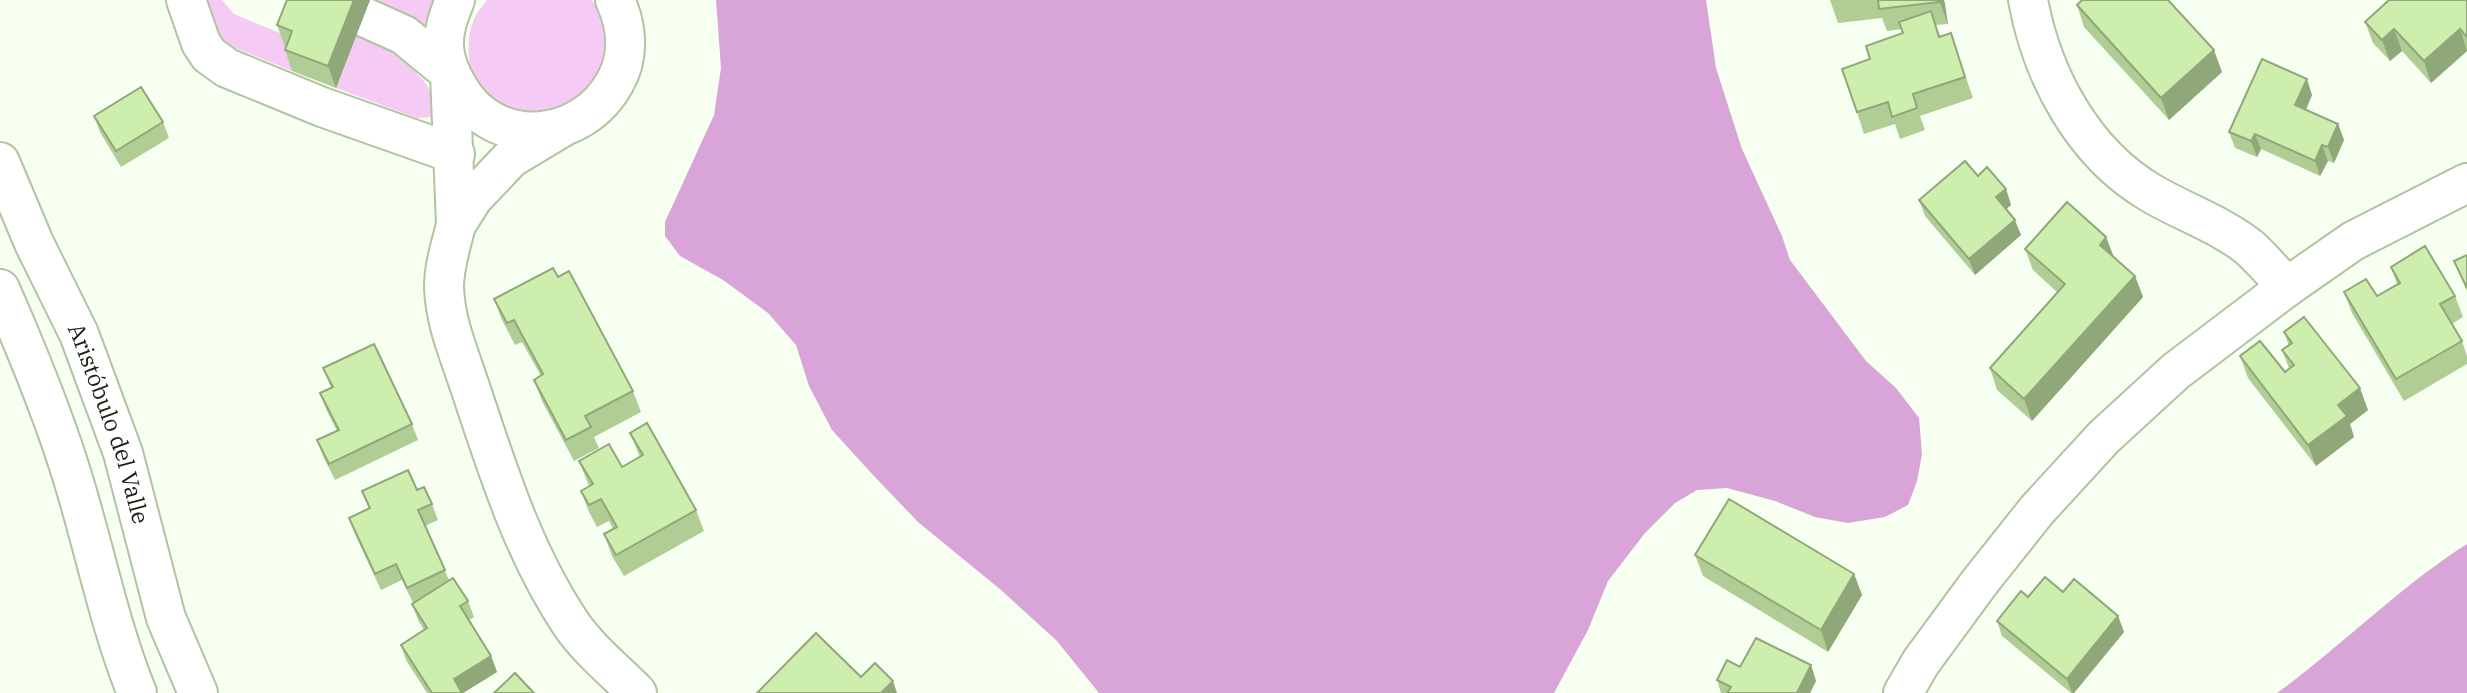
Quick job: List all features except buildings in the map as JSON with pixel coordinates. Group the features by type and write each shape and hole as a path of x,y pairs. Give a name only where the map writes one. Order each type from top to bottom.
{"street":[{"path":"186,0 201,43 209,55 227,68 322,107 455,154"},
{"path":"454,0 446,21 444,47 450,73 455,154 456,225 446,265 444,288 450,330 521,531 548,588 573,627 637,693"},
{"path":"456,225 473,198 511,158 561,128 586,117 607,98 620,74 626,46 624,19 615,0"},
{"path":"2028,0 2034,33 2053,83 2081,128 2117,167 2149,192 2248,247 2287,287"},
{"path":"364,18 404,35 450,73 463,96 483,116 508,128 534,132 561,128"},
{"name":"Aristóbulo del Valle","path":"0,162 34,243 79,334 123,453 166,618 198,693"},
{"path":"1903,693 1921,662 2037,510 2104,437 2176,371 2353,241 2467,183"},
{"name":"Aristóbulo del Valle","path":"0,289 27,351 68,461 111,619 137,693"}],"shaded area":[{"path":"200,0 222,0 234,14 289,37 300,53 292,71 221,42"},
{"path":"370,0 443,0 431,26 425,27 412,16"},
{"path":"487,0 592,0 606,25 609,45 596,92 532,119 491,101 477,84 468,51 474,19"},
{"path":"716,0 1706,0 1716,68 1742,149 1782,236 1790,260 1866,361 1896,388 1919,418 1922,454 1917,481 1908,505 1885,517 1848,523 1815,517 1775,501 1727,488 1697,490 1675,503 1645,533 1608,581 1588,630 1554,693 1099,693 1057,641 1001,590 918,522 832,430 809,386 796,345 768,313 723,280 680,256 665,236 665,222 714,115 721,68"},
{"path":"357,34 393,50 424,81 439,104 433,117 417,118 336,88"},
{"path":"2467,544 2467,693 2277,693 2418,579"}]}
